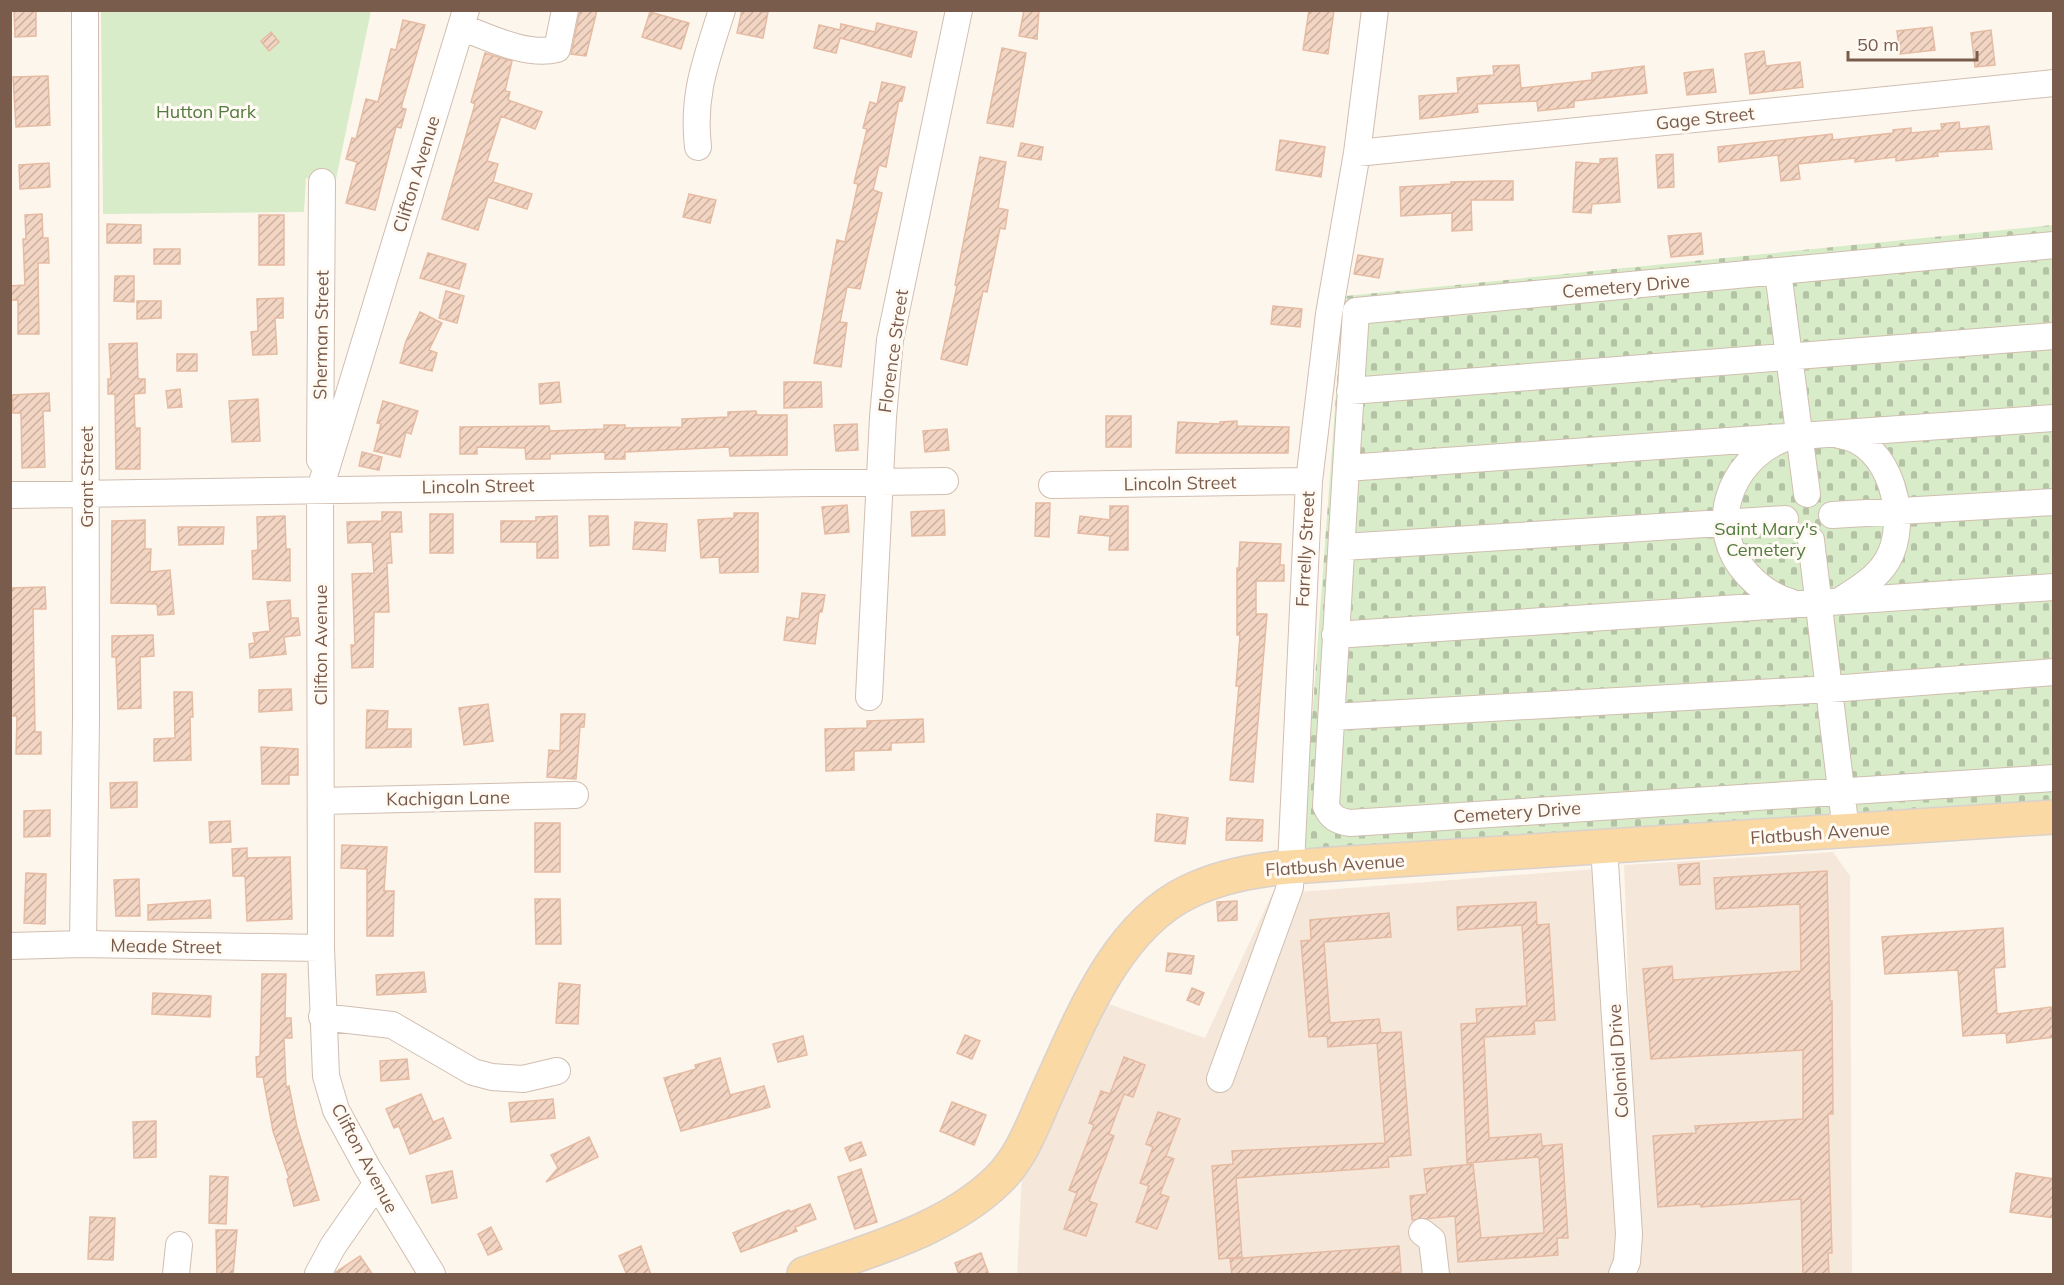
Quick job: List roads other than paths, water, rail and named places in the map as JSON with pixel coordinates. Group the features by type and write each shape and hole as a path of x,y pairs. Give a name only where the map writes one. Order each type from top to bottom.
{"main road":[{"name":"Flatbush Avenue","path":"804,1275 910,1234 962,1208 1000,1178 1014,1159 1093,997 1121,953 1141,929 1178,898 1212,881 1238,873 1289,867 2054,817"}],"street":[{"name":"Grant Street","path":"83,944 86,10"},
{"path":"464,19 495,40 534,50 550,50 557,49 565,10"},
{"path":"698,147 695,117 699,85 722,10"},
{"name":"Farrelly Street","path":"1220,1079 1290,887 1289,867 1309,482 1329,314 1357,153 1375,10"},
{"name":"Florence Street","path":"869,697 883,417 890,340 952,12"},
{"name":"Clifton Avenue","path":"432,1275 336,1110 326,1076 321,948 320,489 464,19"},
{"name":"Gage Street","path":"1357,153 2054,83"},
{"name":"Sherman Street","path":"320,489 322,182"},
{"name":"Cemetery Drive","path":"2054,245 1356,311 1326,806 1333,818 1350,823 2054,778"},
{"path":"1778,272 1788,356 1793,437 1807,494"},
{"path":"1350,391 2054,336"},
{"path":"1346,468 2054,418"},
{"path":"1793,437 1770,445 1748,465 1725,508 1728,546 1737,564 1759,587 1788,601 1821,602 1864,585 1888,561 1896,530 1897,513 1891,482 1876,457 1855,439 1830,434"},
{"name":"Lincoln Street","path":"10,495 945,481"},
{"name":"Lincoln Street","path":"1052,485 1309,482"},
{"path":"1807,494 1824,499 1832,515 1827,532 1811,540 1794,535 1785,519 1791,502 1807,494"},
{"path":"1832,515 1897,513 2054,502"},
{"path":"1343,547 1785,519"},
{"path":"1811,540 1821,602 1846,831"},
{"path":"1335,635 2054,587"},
{"path":"1332,717 1830,689 2054,672"},
{"name":"Kachigan Lane","path":"321,801 576,795"},
{"name":"Colonial Drive","path":"1604,848 1629,1234 1627,1262 1622,1275"},
{"name":"Meade Street","path":"10,946 83,944 321,948"},
{"path":"322,1017 392,1024 473,1072 492,1077 523,1079 557,1071"},
{"path":"318,1275 333,1246 377,1183"},
{"path":"1422,1232 1432,1240 1436,1275"},
{"path":"176,1275 179,1245"}],"park label":[{"name":"Hutton Park","path":"206,111"},
{"name":"Saint Mary's Cemetery","path":"1766,538"}]}
